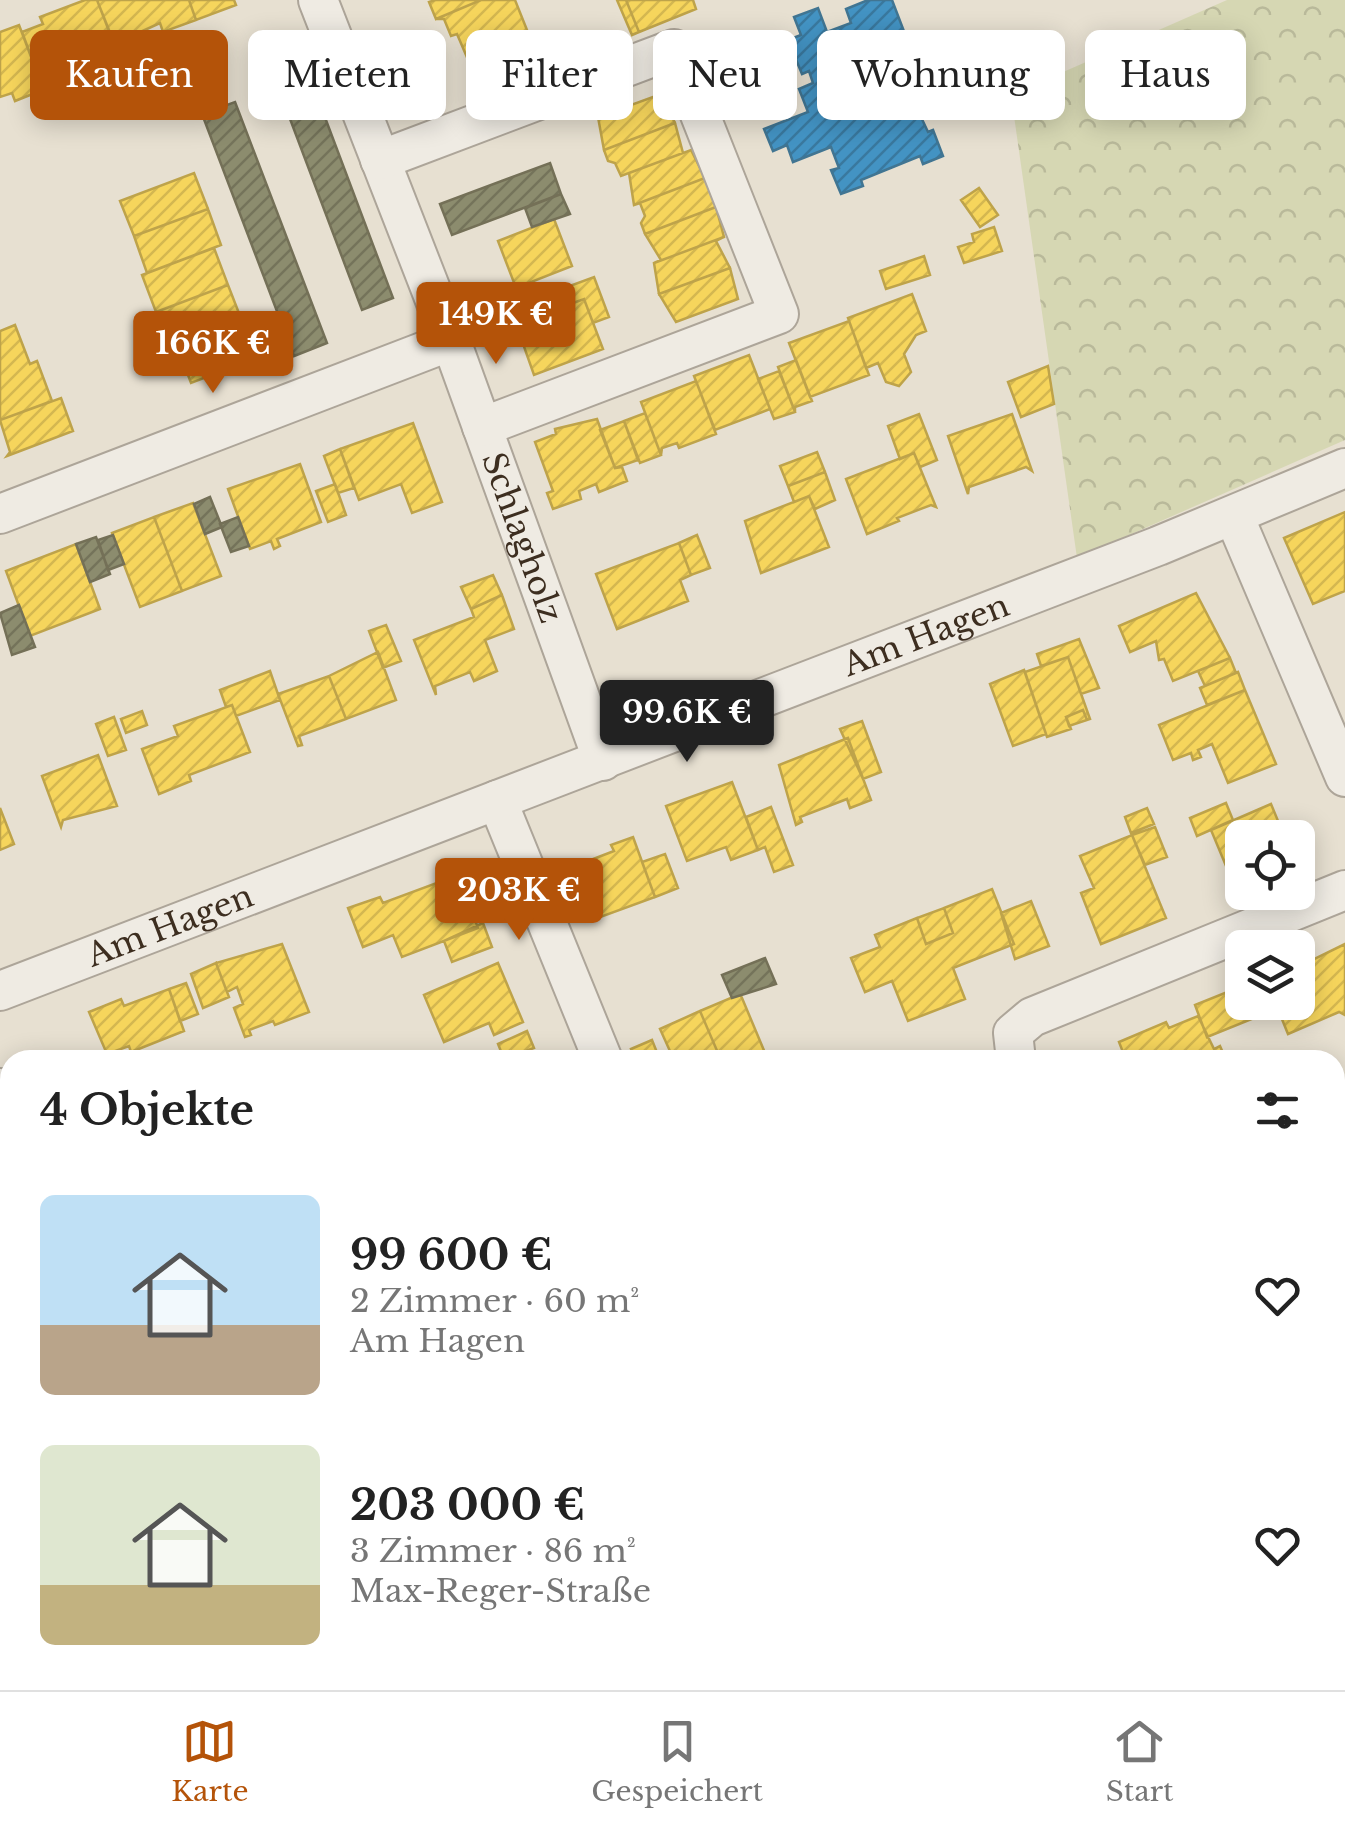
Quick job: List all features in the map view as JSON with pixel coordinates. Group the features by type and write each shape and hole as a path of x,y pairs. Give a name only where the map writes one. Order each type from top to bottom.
{"street":[{"name":"Schlagholz","path":"318,0 450,341 603,761"},
{"name":"Schlagholz","path":"380,160 674,49 779,314 482,427"},
{"path":"0,514 450,341"},
{"name":"Am Hagen","path":"0,991 1234,516 1345,468"},
{"path":"1234,516 1345,778"},
{"path":"497,800 600,1050"},
{"path":"1015,1050 1013,1033 1032,1016 1345,890"}],"green space":[{"path":"1227,0 1345,0 1345,440 1077,558 1015,120 1065,120 1065,71 1085,62 1085,120 1246,120 1246,30 1159,30"}],"building: Wohnen":[{"path":"85,0 97,0 109,30 30,30 30,53 22,32 43,24 40,17"},
{"path":"97,0 189,0 196,20 168,30 162,30 160,23 145,30 109,30"},
{"path":"189,0 234,0 236,5 196,20"},
{"path":"481,0 436,19 429,2"},
{"path":"481,0 515,0 527,30 466,30 466,55 457,34 451,36 444,19 436,19"},
{"path":"617,0 626,0 639,32 633,35"},
{"path":"626,0 693,0 696,9 639,32"},
{"path":"19,25 30,54 30,95 15,101 12,93 0,97 0,32"},
{"path":"653,97 653,120 675,123 604,150 599,120 633,120 633,104"},
{"path":"675,123 683,153 621,176 615,163 608,161 604,150"},
{"path":"691,150 705,178 634,205 629,173"},
{"path":"194,173 208,209 134,236 120,201"},
{"path":"705,178 716,207 645,234 641,223 645,216 640,203 634,205"},
{"path":"979,188 998,215 980,227 961,200"},
{"path":"716,207 724,237 654,263 661,260 645,234"},
{"path":"208,209 221,245 147,273 134,236"},
{"path":"554,219 572,266 516,288 498,241"},
{"path":"994,227 1002,251 964,263 958,247 974,242 972,234"},
{"path":"724,237 716,241 730,268 659,294 654,263"},
{"path":"214,248 228,285 156,312 142,275"},
{"path":"924,256 930,275 886,289 880,271"},
{"path":"730,268 738,299 676,322 659,294"},
{"path":"594,277 609,317 593,323 584,299 573,303 567,287"},
{"path":"228,285 242,321 170,348 156,312"},
{"path":"912,294 926,331 916,335 904,354 911,372 899,386 886,382 878,363 866,368 848,318"},
{"path":"584,299 603,349 534,375 516,324"},
{"path":"250,318 264,355 191,383 177,346"},
{"path":"849,321 869,375 810,397 789,343"},
{"path":"15,325 30,364 37,361 52,401 0,420 0,331"},
{"path":"749,355 770,409 715,430 694,376"},
{"path":"796,360 812,401 795,407 795,412 778,367"},
{"path":"1048,366 1054,404 1021,417 1008,382"},
{"path":"779,371 795,412 774,419 758,379"},
{"path":"696,381 716,434 679,448 677,443 662,448 661,455 641,402"},
{"path":"61,398 73,431 7,456 10,452 0,420"},
{"path":"645,413 661,455 640,463 624,421"},
{"path":"919,414 937,460 920,467 914,453 900,459 888,426"},
{"path":"1012,414 1032,471 1026,467 969,487 968,494 948,436"},
{"path":"597,419 615,468 622,467 627,481 599,492 596,484 579,491 581,499 553,509 547,493 553,491 535,442 556,434 555,429"},
{"path":"624,421 638,460 615,468 600,430"},
{"path":"413,423 442,502 412,513 401,484 359,500 340,449"},
{"path":"340,449 354,488 338,493 324,456"},
{"path":"817,452 825,472 788,486 780,466"},
{"path":"914,453 936,507 931,505 897,518 899,521 867,534 846,479"},
{"path":"300,464 321,522 277,539 280,546 274,549 271,541 250,549 228,489"},
{"path":"825,472 835,500 815,509 809,496 794,502 788,486"},
{"path":"335,484 346,515 328,522 316,491"},
{"path":"809,496 829,547 761,573 745,521"},
{"path":"193,503 221,576 182,591 154,517"},
{"path":"1345,512 1345,591 1313,604 1284,538"},
{"path":"154,517 182,591 140,607 112,533"},
{"path":"697,535 710,568 691,575 679,543"},
{"path":"679,543 691,575 680,580 688,601 617,629 596,574"},
{"path":"76,544 100,609 30,636 6,571"},
{"path":"493,575 502,595 471,609 461,587"},
{"path":"1196,593 1230,658 1173,681 1164,659 1159,660 1156,641 1130,652 1119,626"},
{"path":"502,595 514,629 485,640 497,671 474,681 470,672 435,686 436,695 414,640 474,617 471,609"},
{"path":"386,625 401,661 383,668 369,631"},
{"path":"1079,639 1099,688 1081,694 1068,657 1041,666 1037,654"},
{"path":"378,652 396,700 346,719 329,676"},
{"path":"1068,657 1090,719 1083,710 1066,717 1071,729 1047,737 1025,672"},
{"path":"1230,658 1236,673 1205,686 1198,671"},
{"path":"1024,670 1046,734 1013,746 990,684"},
{"path":"270,671 280,700 236,716 232,705 226,707 220,690"},
{"path":"1238,672 1245,690 1207,705 1200,688"},
{"path":"329,676 346,719 299,736 302,745 298,746 278,694"},
{"path":"1245,690 1276,764 1228,783 1212,744 1198,750 1201,757 1193,760 1191,753 1173,760 1159,725"},
{"path":"232,705 250,752 189,775 191,781 159,794 142,749 178,736 174,726"},
{"path":"1083,710 1087,720 1069,726 1066,717"},
{"path":"142,711 147,725 126,733 121,719"},
{"path":"114,717 126,750 108,756 96,724"},
{"path":"862,721 881,772 863,779 840,729"},
{"path":"848,738 871,800 850,808 847,799 800,817 802,822 796,825 779,765"},
{"path":"98,755 117,806 63,820 61,827 42,776"},
{"path":"732,782 758,850 731,860 726,847 687,861 666,806"},
{"path":"1226,803 1233,820 1225,820 1225,824 1197,836 1190,818"},
{"path":"1271,804 1278,820 1234,820"},
{"path":"771,807 793,865 774,872 765,847 758,850 746,817"},
{"path":"0,808 14,844 0,850"},
{"path":"1147,808 1154,824 1131,833 1125,817"},
{"path":"1225,824 1225,864 1211,830"},
{"path":"1155,827 1167,857 1145,865 1132,835"},
{"path":"1132,835 1166,918 1101,944 1081,893 1094,888 1080,856"},
{"path":"633,837 655,897 595,919 575,866 614,851 611,845"},
{"path":"665,854 678,888 655,897 642,862"},
{"path":"458,875 478,928 402,957 393,935 363,947 348,908 380,897 383,903"},
{"path":"992,889 1014,944 953,968 965,999 908,1021 892,981 865,992 851,958 880,947 875,935 917,918 926,944 953,933 944,908"},
{"path":"1031,901 1049,946 1015,959 1001,913"},
{"path":"944,908 953,933 926,944 917,918"},
{"path":"483,923 492,947 452,962 444,941"},
{"path":"282,944 309,1012 249,1030 251,1035 245,1037 234,1008 243,1004 237,987 227,992 216,963"},
{"path":"1345,944 1345,1015 1339,1012 1288,1034 1282,1020 1315,1020 1315,959"},
{"path":"216,963 229,997 203,1008 191,974"},
{"path":"498,963 523,1022 494,1035 489,1023 444,1042 424,995"},
{"path":"186,983 198,1014 180,1021 169,989"},
{"path":"169,989 184,1031 136,1050 129,1046 105,1050 89,1012 121,999 124,1006"},
{"path":"1225,993 1225,1020 1249,1020 1207,1037 1195,1005"},
{"path":"740,994 764,1050 717,1050 700,1011"},
{"path":"700,1011 717,1050 669,1050 660,1029"},
{"path":"1198,1016 1214,1049 1220,1046 1222,1050 1122,1050 1119,1042 1166,1022 1169,1028"},
{"path":"527,1031 534,1048 500,1050 498,1044"},
{"path":"652,1040 656,1050 631,1050"}],"building: Schulen":[{"path":"868,0 892,0 903,30 832,30 851,23 846,9"},
{"path":"818,8 826,30 817,30 817,120 922,120 928,132 933,130 943,156 923,164 920,156 861,180 863,186 841,194 831,170 839,168 831,147 793,162 787,145 773,151 764,129 797,120 797,116 808,112 799,89 813,83 809,71 802,74 797,62 797,37 801,35 794,17"}],"building: Industrie":[{"path":"235,102 327,343 294,356 204,120 228,120 228,105"},
{"path":"290,120 326,120 393,298 362,310"},
{"path":"550,163 561,194 452,235 440,204"},
{"path":"561,194 570,214 532,227 525,208"},
{"path":"210,497 222,527 205,534 194,504"},
{"path":"238,517 249,546 231,552 220,524"},
{"path":"113,535 124,564 108,570 98,540"},
{"path":"96,537 110,574 90,582 76,544"},
{"path":"19,605 35,647 12,655 0,613"},
{"path":"765,958 776,984 732,998 722,975"}]}
